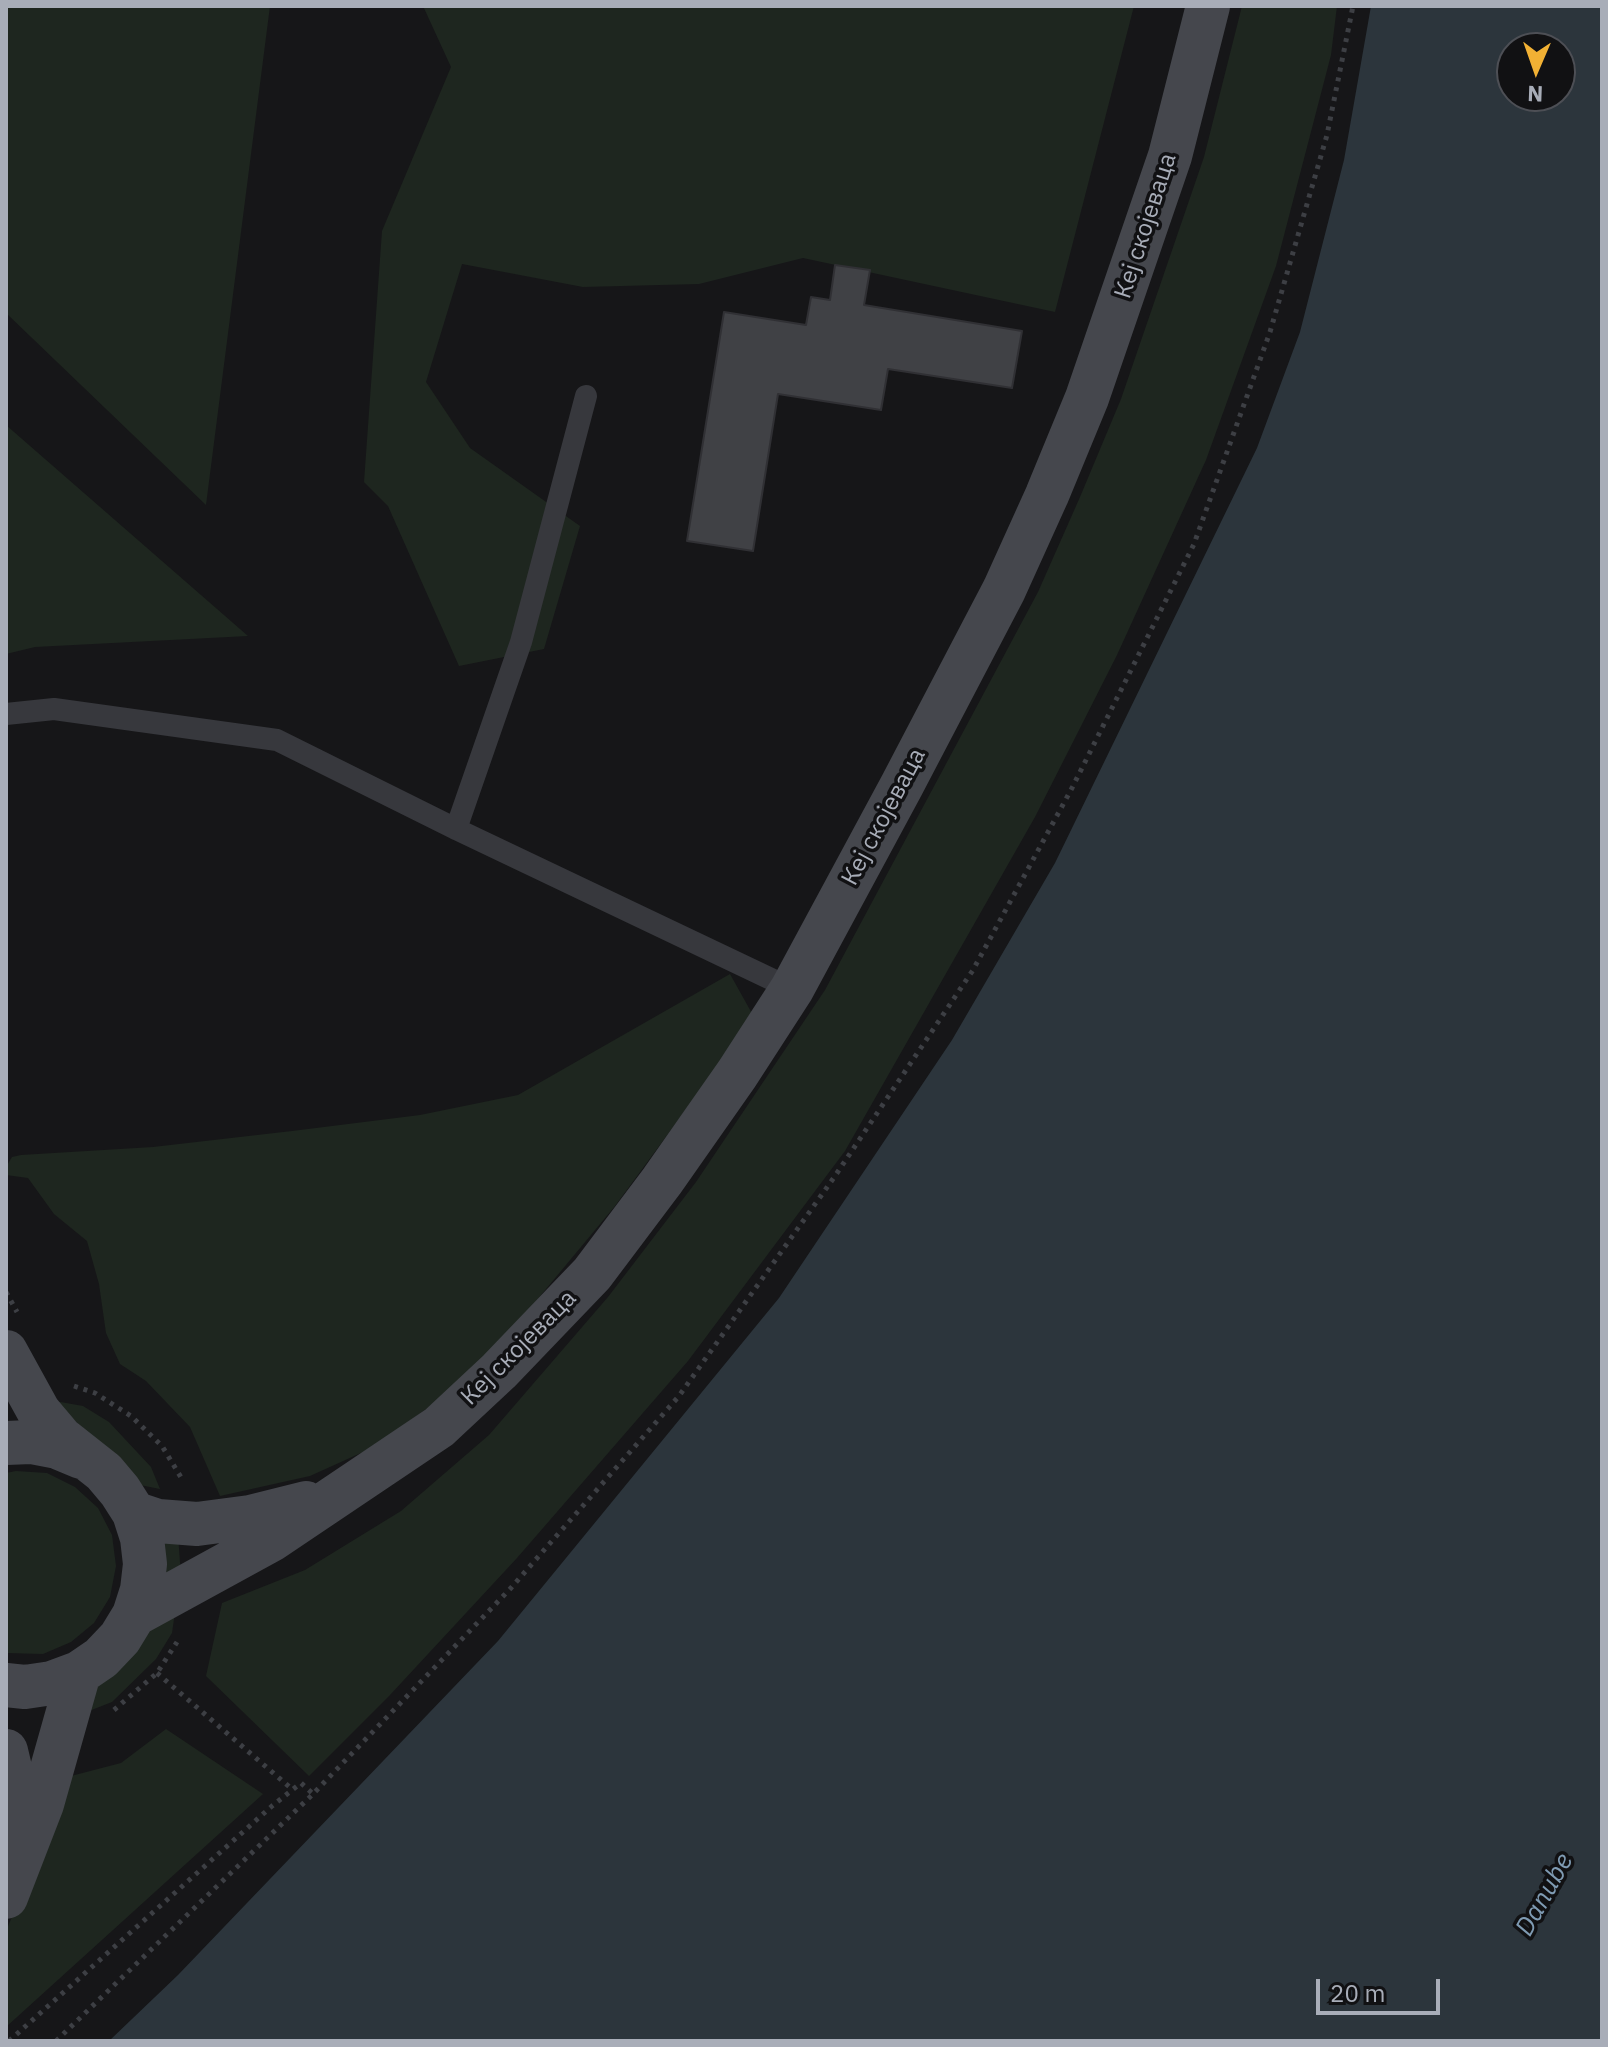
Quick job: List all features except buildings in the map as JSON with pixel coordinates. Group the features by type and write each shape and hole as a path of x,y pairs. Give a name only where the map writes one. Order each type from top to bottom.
{"main road":[{"name":"Кеј скојеваца","path":"134,1615 271,1540 439,1427 499,1371 592,1274 737,1074 792,989 1004,590 1047,495 1087,398 1143,240 1170,156 1208,6"},
{"path":"6,1352 39,1412 83,1458"},
{"path":"6,1443 31,1442 57,1447 83,1458 104,1472 134,1513 142,1538 145,1564 142,1590 134,1615 120,1638 101,1658 79,1673 52,1683 25,1687 6,1685"},
{"name":"Кеј скојеваца","path":"134,1513 158,1521 197,1524 250,1517 343,1493"},
{"path":"6,1897 28,1843 61,1744 79,1673"},
{"path":"6,1751 28,1843"}],"lane":[{"path":"456,829 521,642 586,396"},
{"path":"6,714 54,709 277,740 792,989"}],"path":[{"path":"56,2041 313,1794 510,1589 679,1396 835,1176 973,970 1072,788 1194,544 1270,332 1327,135 1353,6"},
{"path":"157,1673 293,1790"},
{"path":"9,2041 233,1838 301,1783 313,1794"}],"shaded area":[{"path":"6,6 270,6 206,505 6,313"},
{"path":"423,6 1134,6 1055,312 803,258 699,284 583,287 462,264 426,382 470,448 580,526 544,649 459,666 388,506 364,482 382,231 451,67"},
{"path":"1242,6 1337,6 1331,55 1276,266 1206,460 1117,655 1035,817 845,1151 688,1361 517,1558 390,1695 309,1776 206,1676 222,1603 305,1570 401,1511 489,1435 608,1297 696,1182 825,990 1038,592 1080,497 1121,399 1204,157"},
{"path":"6,425 248,636 35,647 6,654"},
{"path":"730,974 754,1017 615,1206 477,1372 374,1447 310,1476 220,1496 190,1427 146,1381 120,1364 106,1333 99,1284 87,1241 54,1214 28,1178 6,1175 6,1167 12,1157 21,1155 153,1147 292,1131 420,1115 518,1095"},
{"path":"55,1401 83,1406 109,1422 151,1467 160,1489 140,1485"},
{"path":"6,1473 47,1473 75,1487 98,1508 112,1535 116,1566 110,1597 94,1623 71,1642 43,1654 6,1653"},
{"path":"149,1530 178,1534 181,1576 155,1589"},
{"path":"176,1605 172,1633 156,1659 112,1702 89,1711 93,1690 108,1665"},
{"path":"166,1729 263,1794 6,2027 6,1931 71,1776 121,1763"}],"water":[{"name":"Danube","path":"1371,6 1602,6 1602,2041 109,2041 178,1975 498,1641 779,1298 952,1040 1055,863 1257,448 1300,332 1344,160"}]}
